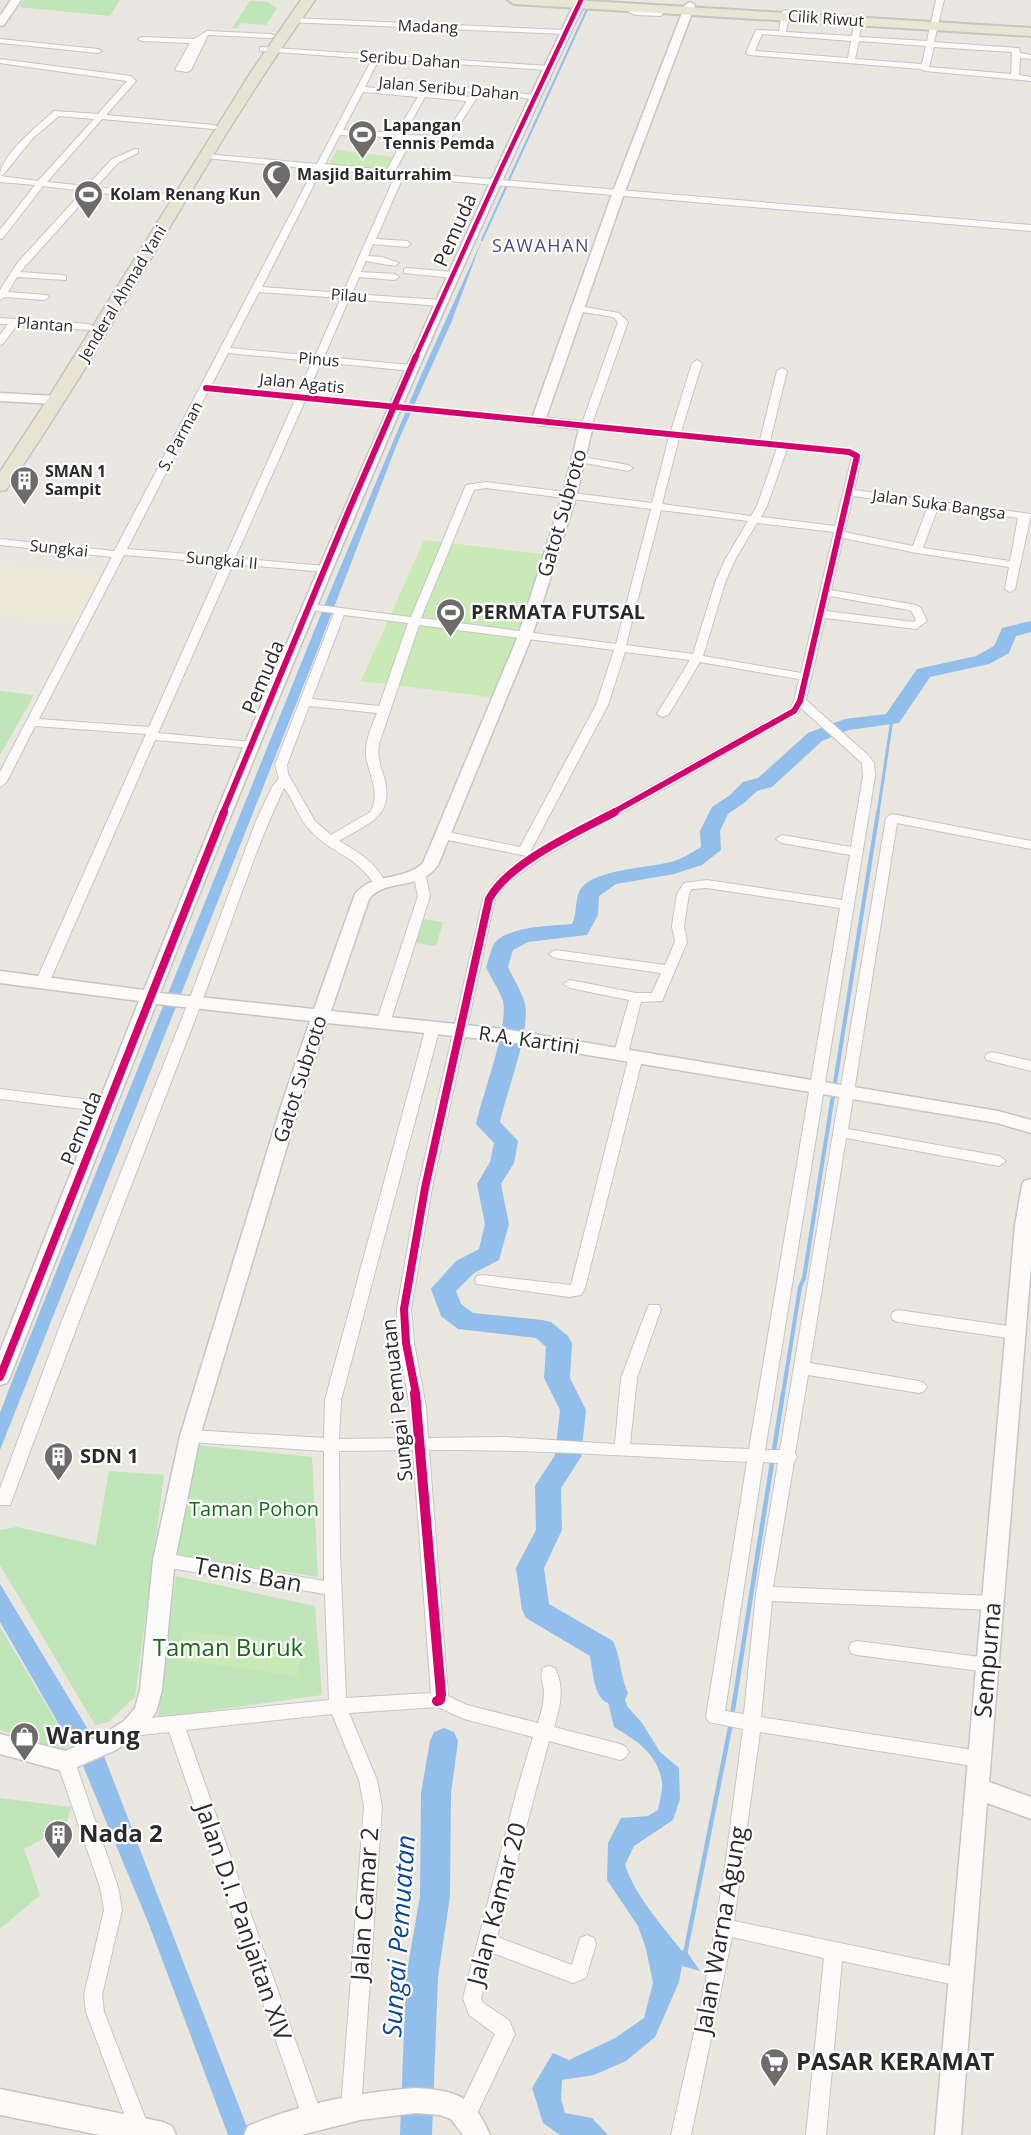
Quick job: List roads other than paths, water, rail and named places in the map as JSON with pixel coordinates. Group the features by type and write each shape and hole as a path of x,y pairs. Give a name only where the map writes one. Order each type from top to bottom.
{"highway":[{"name":"Jenderal Ahmad Yani","path":"150,238 170,198 214,127 299,5"},
{"name":"Jenderal Ahmad Yani","path":"0,486 96,322 206,156 269,45"},
{"name":"Jenderal Ahmad Yani","path":"0,468 49,403"}],"main road":[{"name":"Cilik Riwut","path":"514,0 689,7"},
{"name":"Cilik Riwut","path":"602,0 1024,30"}],"street":[{"path":"0,23 16,0"},
{"path":"925,67 940,0"},
{"name":"Pemuda","path":"0,1377 107,1107 155,998 252,745 326,609 325,569 361,481 401,407 412,368 453,275 534,96 581,1"},
{"name":"Madang","path":"299,5 564,32"},
{"path":"689,7 618,194 538,421 856,454 827,592 800,701 864,757 870,770 847,905 832,1090"},
{"path":"782,33 785,14"},
{"path":"851,62 859,19"},
{"path":"1015,77 1016,53 1024,30"},
{"name":"Seribu Dahan","path":"142,39 200,39 214,32 269,45 377,56 548,68"},
{"path":"1031,57 1016,53 931,44 758,32 751,54 925,67 927,70 1031,79"},
{"path":"0,41 98,51"},
{"name":"S. Parman","path":"0,783 377,56"},
{"path":"0,61 131,79 131,83 41,183 0,236"},
{"path":"337,132 446,139 458,118 473,100 362,85"},
{"name":"Jalan Seribu Dahan","path":"362,85 429,86 534,96"},
{"path":"399,136 422,94 429,86"},
{"path":"0,173 24,142 53,114 214,127"},
{"path":"42,983 356,274 408,138"},
{"path":"44,297 1,296 21,264 92,189 115,161 135,151"},
{"path":"206,156 618,194 1031,228"},
{"path":"0,179 170,198"},
{"path":"370,241 407,244"},
{"path":"362,258 394,263"},
{"path":"407,271 453,275"},
{"path":"14,274 63,278"},
{"path":"356,274 395,277"},
{"name":"Pilau","path":"256,289 441,303"},
{"path":"579,309 616,315 623,322 586,426"},
{"name":"Plantan","path":"0,321 96,322"},
{"path":"0,342 14,322"},
{"name":"Pinus","path":"225,350 412,368"},
{"path":"524,852 602,705 620,649 675,435 696,363"},
{"path":"764,444 782,371"},
{"name":"Jalan Agatis","path":"206,388 538,421"},
{"path":"0,397 49,403"},
{"path":"0,403 49,403"},
{"name":"Gatot Subroto","path":"420,877 430,865 525,636 569,496 586,426"},
{"path":"663,714 697,658 721,580 762,506 783,446"},
{"path":"578,459 628,468"},
{"path":"330,841 375,814 381,807 382,799 372,747 415,620 470,487 481,484 753,519 838,532 917,550 1015,565"},
{"name":"Jalan Suka Bangsa","path":"847,492 1027,517"},
{"path":"917,550 934,504"},
{"path":"1010,589 1027,517"},
{"name":"Sungkai","path":"0,542 118,552"},
{"name":"Sungkai II","path":"118,552 325,569"},
{"path":"821,614 916,626 922,621 917,610 912,607 827,592"},
{"path":"383,1023 424,896 420,877 380,884 378,876 370,867 330,841 312,826 285,778 281,765 282,757 304,702 326,609 697,658 805,677"},
{"name":"Sungai Pemuatan","path":"439,1700 418,1407 406,1343 404,1309 422,1199 489,899 492,891 505,878 538,855 786,717 794,711 800,701"},
{"path":"304,702 384,710"},
{"path":"31,722 252,745"},
{"path":"4,1500 66,1331 262,821 278,787 285,778"},
{"path":"979,1759 716,1718 715,1715 761,1455 832,1090 892,818 1031,845"},
{"path":"443,835 538,855"},
{"path":"782,839 857,852"},
{"name":"Gatot Subroto","path":"71,1760 108,1743 132,1728 145,1712 149,1700 164,1560 190,1436 287,1115 320,1017 361,898 365,891 380,884"},
{"path":"570,984 636,997 657,998 681,942 678,926 683,894 685,889 692,884 707,884 847,905"},
{"path":"555,954 668,970"},
{"name":"R.A. Kartini","path":"0,977 193,1003 527,1038 998,1117 1031,1127"},
{"path":"482,1280 569,1291 576,1291 578,1288 629,1055 636,997"},
{"name":"Jalan Camar 2","path":"351,2109 373,1806 370,1781 342,1723 338,1706 333,1589 331,1445 333,1400 433,1027"},
{"path":"992,1058 1031,1066"},
{"name":"Jalan Warna Agung","path":"681,2135 724,1927 764,1593 785,1457 803,1368 839,1132 832,1090"},
{"path":"0,1094 107,1107"},
{"path":"839,1132 999,1161"},
{"name":"Sempurna","path":"948,2135 1015,1334 1031,1186"},
{"path":"622,1450 629,1378 654,1309"},
{"path":"898,1316 1015,1334"},
{"path":"803,1368 919,1387"},
{"path":"190,1436 331,1445 505,1443 785,1457"},
{"name":"Tenis Ban","path":"164,1560 333,1589"},
{"path":"764,1593 993,1603"},
{"path":"857,1648 988,1665"},
{"name":"Jalan Kamar 20","path":"471,2125 505,2034 502,2026 476,2010 472,2001 553,1698 549,1674"},
{"path":"132,1728 338,1706 439,1700 464,1712 620,1752"},
{"name":"Jalan D.I. Panjaitan XIV","path":"175,1724 302,2122"},
{"path":"0,1744 71,1760 109,1887 113,1910 95,1987 95,2012 148,2133"},
{"path":"978,1789 1031,1808"},
{"path":"724,1927 960,1977"},
{"path":"487,1942 573,1974 579,1972 587,1944"},
{"path":"816,2135 834,1951"},
{"path":"257,2135 351,2109 408,2101 434,2100 458,2108 471,2125"},
{"path":"0,2102 148,2133"}],"water":[{"path":"482,240 451,323 399,439 0,1450 0,1413 14,1376 327,599 421,375"},
{"path":"0,1584 104,1756 250,2135 228,2135 148,1922 83,1766 0,1622"},
{"path":"614,1665 627,1706 642,1723 660,1752 679,1768 680,1799 673,1820 634,1846 625,1865 650,1910 681,1950 687,1952 700,1971 682,1966 679,1982 655,2037 626,2061 594,2075 562,2080 561,2099 565,2113 592,2118 608,2135 560,2135 543,2123 532,2088 553,2053 569,2060 615,2038 644,2018 653,1983 646,1949 638,1926 607,1880 608,1843 621,1818 648,1816 658,1810 662,1782 656,1763 645,1749 614,1727 601,1673 593,1666"}],"waterway":[{"path":"508,182 589,5"},
{"path":"482,240 507,185"},
{"path":"614,1693 610,1688 603,1649 536,1610 530,1568 549,1530 548,1486 568,1457 573,1410 557,1378 559,1343 542,1329 467,1322 450,1309 443,1289 465,1267 490,1254 497,1224 489,1184 502,1163 506,1141 488,1124 494,1095 505,1064 513,1024 514,1002 497,967 504,946 523,936 580,930 587,915 589,893 610,879 674,868 695,860 711,850 710,831 719,811 737,799 750,786 765,783 815,737 845,725 892,719 924,673 982,660 1002,649 1008,632 1031,626"},
{"path":"878,813 892,719"},
{"path":"783,1394 800,1287 804,1278 878,812"},
{"path":"732,1716 783,1393"},
{"path":"685,1954 731,1723"},
{"name":"Sungai Pemuatan","path":"416,2135 422,1977 435,1896 436,1793 444,1741"}],"place":[{"name":"Lapangan Tennis Pemda","path":"362,160"},
{"name":"Masjid Baiturrahim","path":"276,200"},
{"name":"Kolam Renang Kun","path":"89,220"},
{"name":"SMAN 1 Sampit","path":"24,506"},
{"name":"PERMATA FUTSAL","path":"450,638"},
{"name":"SDN 1","path":"59,1482"},
{"name":"Warung","path":"25,1762"},
{"name":"Nada 2","path":"58,1860"},
{"name":"PASAR KERAMAT","path":"775,2088"}],"district":[{"name":"SAWAHAN","path":"541,246"}],"park label":[{"name":"Taman Pohon","path":"254,1509"},
{"name":"Taman Buruk","path":"228,1648"}]}
